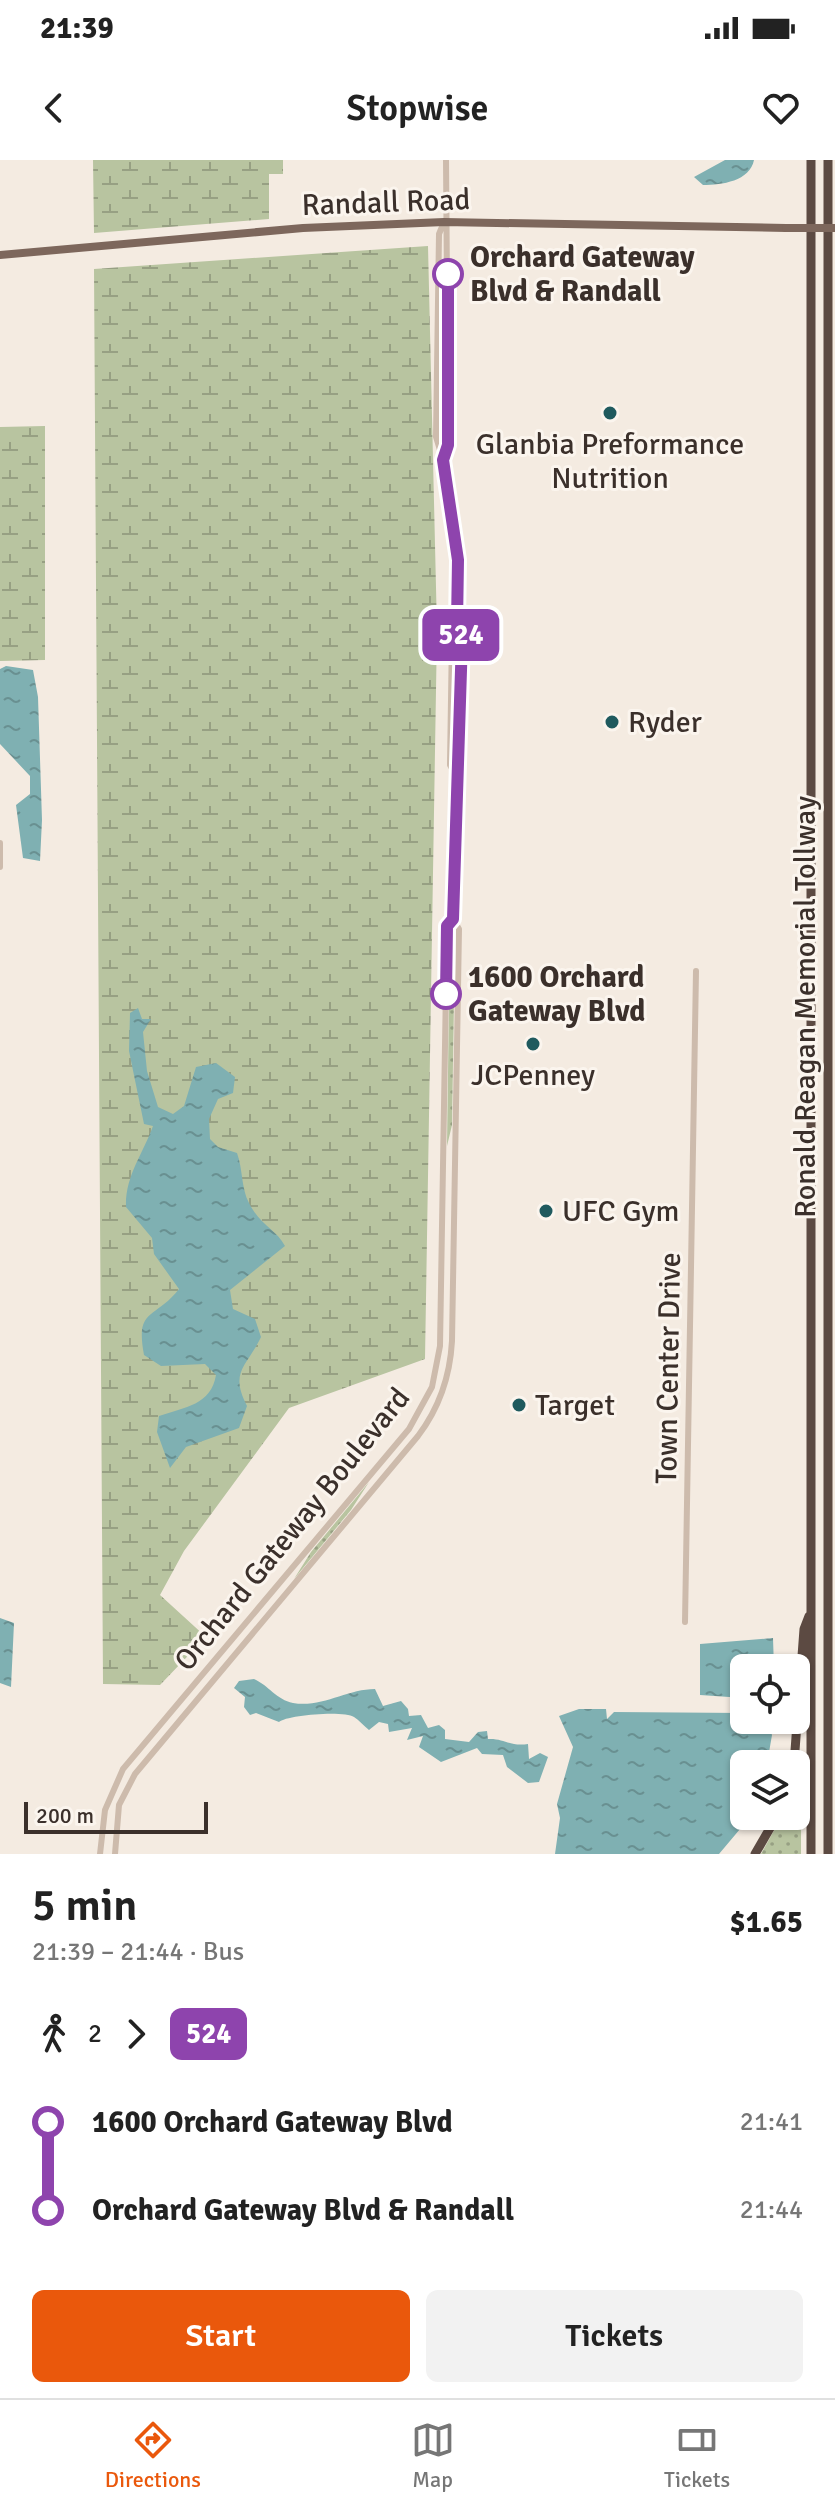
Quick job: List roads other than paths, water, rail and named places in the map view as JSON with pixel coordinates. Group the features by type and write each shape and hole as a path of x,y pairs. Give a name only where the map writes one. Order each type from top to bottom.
{"highway":[{"name":"Ronald Reagan Memorial Tollway","path":"811,160 811,1854"},
{"name":"Ronald Reagan Memorial Tollway","path":"828,160 828,1854"},
{"path":"829,1587 835,1621"},
{"path":"795,1750 804,1629 811,1609"},
{"path":"755,1854 769,1830"}],"main road":[{"name":"Randall Road","path":"0,255 303,228 444,222 835,228"}],"street":[{"path":"444,222 446,160"},
{"name":"Orchard Gateway Boulevard","path":"443,460 436,447 436,420 439,234 444,222"},
{"name":"Orchard Gateway Boulevard","path":"115,1854 119,1805 135,1774 405,1453 426,1425 442,1395 450,1363 459,929 453,919 455,774 450,756 452,636 457,624 458,560 443,460 448,414 448,231 444,222"},
{"path":"0,843 0,867"},
{"name":"Orchard Gateway Boulevard","path":"100,1854 105,1810 123,1769 409,1429 432,1387 440,1346 447,926 453,919"},
{"name":"Town Center Drive","path":"685,1622 696,971"}],"water":[{"path":"725,160 754,160 747,173 726,183 703,185 694,177"},
{"path":"6,666 33,670 38,697 42,820 40,861 23,858 16,805 30,794 30,776 0,744 0,669"},
{"path":"138,1008 142,1019 151,1019 143,1032 147,1071 158,1107 173,1114 184,1106 196,1067 216,1063 235,1077 233,1093 218,1099 209,1119 210,1139 218,1147 237,1153 249,1203 285,1246 230,1290 233,1309 255,1319 261,1337 240,1377 247,1406 239,1428 186,1447 170,1468 157,1432 159,1416 203,1399 209,1393 216,1375 205,1364 161,1366 144,1355 142,1329 145,1321 179,1289 154,1254 152,1238 126,1207 131,1175 153,1126 144,1124 129,1051 130,1013"},
{"path":"0,1618 14,1623 11,1687 0,1683"},
{"path":"773,1638 774,1654 730,1654 730,1697 700,1695 700,1644"},
{"path":"254,1679 282,1699 304,1704 375,1689 383,1706 401,1701 408,1709 409,1716 421,1715 428,1728 439,1725 445,1730 445,1739 469,1742 478,1732 487,1731 488,1739 528,1744 529,1759 540,1753 548,1757 539,1782 528,1783 507,1767 503,1755 482,1754 477,1748 441,1762 419,1747 423,1736 407,1740 412,1728 389,1732 388,1724 379,1722 369,1730 354,1717 339,1714 303,1715 279,1722 256,1713 250,1715 244,1707 245,1697 234,1688 239,1681"},
{"path":"579,1709 606,1709 607,1719 614,1712 730,1713 730,1734 772,1735 769,1750 730,1750 730,1830 739,1830 719,1854 555,1854 560,1818 557,1804 573,1747 559,1716"}],"place":[{"name":"Orchard Gateway Blvd & Randall","path":"448,274"},
{"name":"Glanbia Preformance Nutrition","path":"610,413"},
{"name":"Ryder","path":"612,722"},
{"name":"1600 Orchard Gateway Blvd","path":"446,994"},
{"name":"JCPenney","path":"533,1044"},
{"name":"UFC Gym","path":"546,1211"},
{"name":"Target","path":"519,1405"}]}
